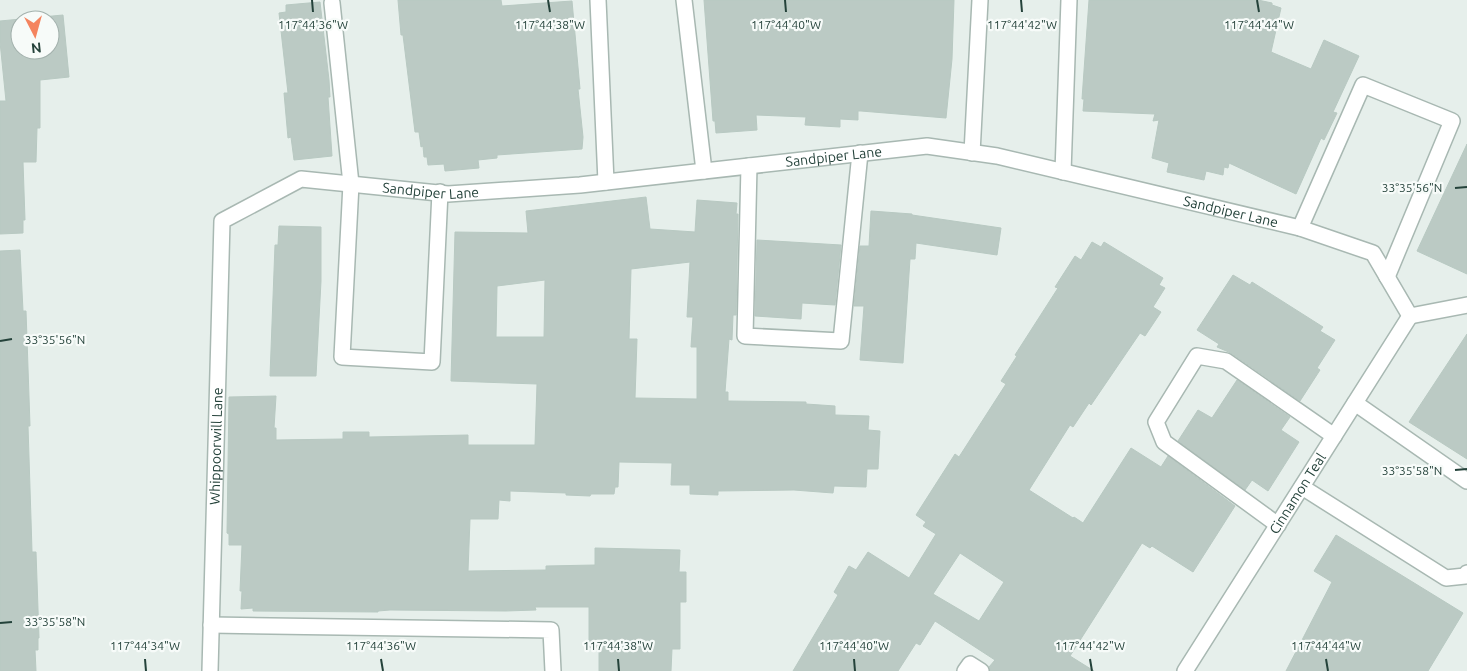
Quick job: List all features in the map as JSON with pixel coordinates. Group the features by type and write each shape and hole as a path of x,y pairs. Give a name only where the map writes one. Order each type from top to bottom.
{"street":[{"path":"598,0 606,182"},
{"path":"684,0 704,171"},
{"path":"972,153 980,0"},
{"path":"1063,172 1069,0"},
{"path":"332,2 351,184 342,357 432,362 440,192"},
{"path":"1300,228 1363,85 1452,121 1387,277"},
{"name":"Sandpiper Lane","path":"222,221 302,178 448,194 606,182 927,146 997,156 1300,228 1373,254 1410,316"},
{"path":"749,166 745,336 841,341 860,153"},
{"name":"Whippoorwill Lane","path":"210,671 222,221"},
{"path":"1410,316 1467,305"},
{"name":"Cinnamon Teal","path":"1185,671 1410,316"},
{"path":"1278,525 1164,442 1156,422 1197,356 1226,361 1334,436"},
{"path":"1355,403 1467,481"},
{"path":"1302,486 1446,578 1465,576 1467,573"},
{"path":"211,624 551,630 553,671"},
{"path":"965,671 970,664 981,671"}],"building":[{"path":"398,0 501,0 502,6 572,1 580,89 578,89 583,137 582,149 497,155 497,158 478,160 479,168 445,171 444,164 428,165 427,157 424,157 423,146 421,147 419,132 415,132"},
{"path":"704,0 954,0 952,59 946,118 858,111 858,120 840,119 840,127 805,125 806,117 756,115 757,130 716,133 715,121 713,121"},
{"path":"1089,0 1258,0 1272,3 1272,5 1281,8 1271,52 1311,69 1324,40 1359,56 1333,112 1337,113 1324,140 1321,138 1296,194 1229,163 1228,168 1224,167 1223,175 1206,171 1204,180 1167,172 1169,163 1152,158 1159,120 1153,121 1155,114 1083,111 1084,99 1082,99"},
{"path":"320,2 329,80 330,97 328,97 332,156 294,160 291,137 288,138 284,93 288,93 279,13 286,12 286,5"},
{"path":"60,15 63,15 69,77 40,80 40,128 37,128 36,162 23,162 25,220 23,220 23,233 0,234 0,101 6,101 0,42 0,21 10,20 10,60 60,60"},
{"path":"1467,144 1467,274 1417,251"},
{"path":"646,197 650,229 695,232 697,200 737,203 736,315 733,315 732,340 729,339 725,392 728,392 728,401 806,402 806,404 835,406 835,415 869,416 868,430 880,431 878,469 867,469 866,487 834,486 833,493 794,490 718,491 718,495 690,494 690,485 671,485 672,463 619,462 618,487 615,487 614,494 591,494 590,496 510,491 510,501 499,500 498,519 470,519 468,571 546,570 546,566 595,565 595,548 680,550 679,572 686,572 686,602 680,602 680,649 672,649 671,671 599,671 599,648 589,647 589,607 535,607 536,610 506,611 390,610 378,612 253,611 253,608 241,609 242,545 229,545 229,534 227,533 229,397 276,396 274,428 276,428 276,440 343,439 343,432 369,432 369,437 468,435 468,445 535,445 537,384 451,381 455,232 528,233 526,211","holes":["690,262 687,317 693,317 691,347 697,347 697,399 635,398 637,339 629,339 631,269","545,280 544,337 496,337 497,286"]},
{"path":"871,211 912,214 1001,228 997,255 916,243 915,259 910,259 903,363 860,360 864,306 854,306 860,246 869,246"},
{"path":"279,226 321,227 321,281 316,376 270,376 275,245 278,245"},
{"path":"757,240 841,245 835,305 802,303 801,319 755,316"},
{"path":"1092,242 1101,247 1104,242 1163,278 1159,285 1165,288 1153,307 1161,312 1145,336 1140,333 1091,405 1089,403 1073,427 1070,425 1029,490 1083,523 1131,448 1161,467 1168,456 1235,506 1193,572 1152,546 1150,548 1142,543 1070,656 1094,671 990,671 989,667 995,660 935,621 920,645 916,643 898,671 793,671 838,595 834,592 849,566 856,570 868,552 909,578 936,534 923,526 926,522 916,515 955,454 959,457 1006,384 1001,381 1017,356 1015,355 1058,288 1055,287 1075,256 1081,260","holes":["960,553 1004,582 979,621 933,594"]},
{"path":"20,250 23,311 26,311 32,552 36,552 39,638 38,650 35,650 36,671 0,671 0,251"},
{"path":"1233,275 1250,285 1252,282 1323,327 1320,331 1335,340 1317,368 1320,370 1300,401 1231,353 1217,347 1219,344 1197,330"},
{"path":"1467,334 1467,459 1409,422"},
{"path":"1237,380 1290,417 1281,430 1299,442 1268,491 1252,480 1245,490 1178,441 1198,410 1212,418"},
{"path":"1336,535 1463,613 1428,671 1286,671 1332,582 1314,571"}]}
